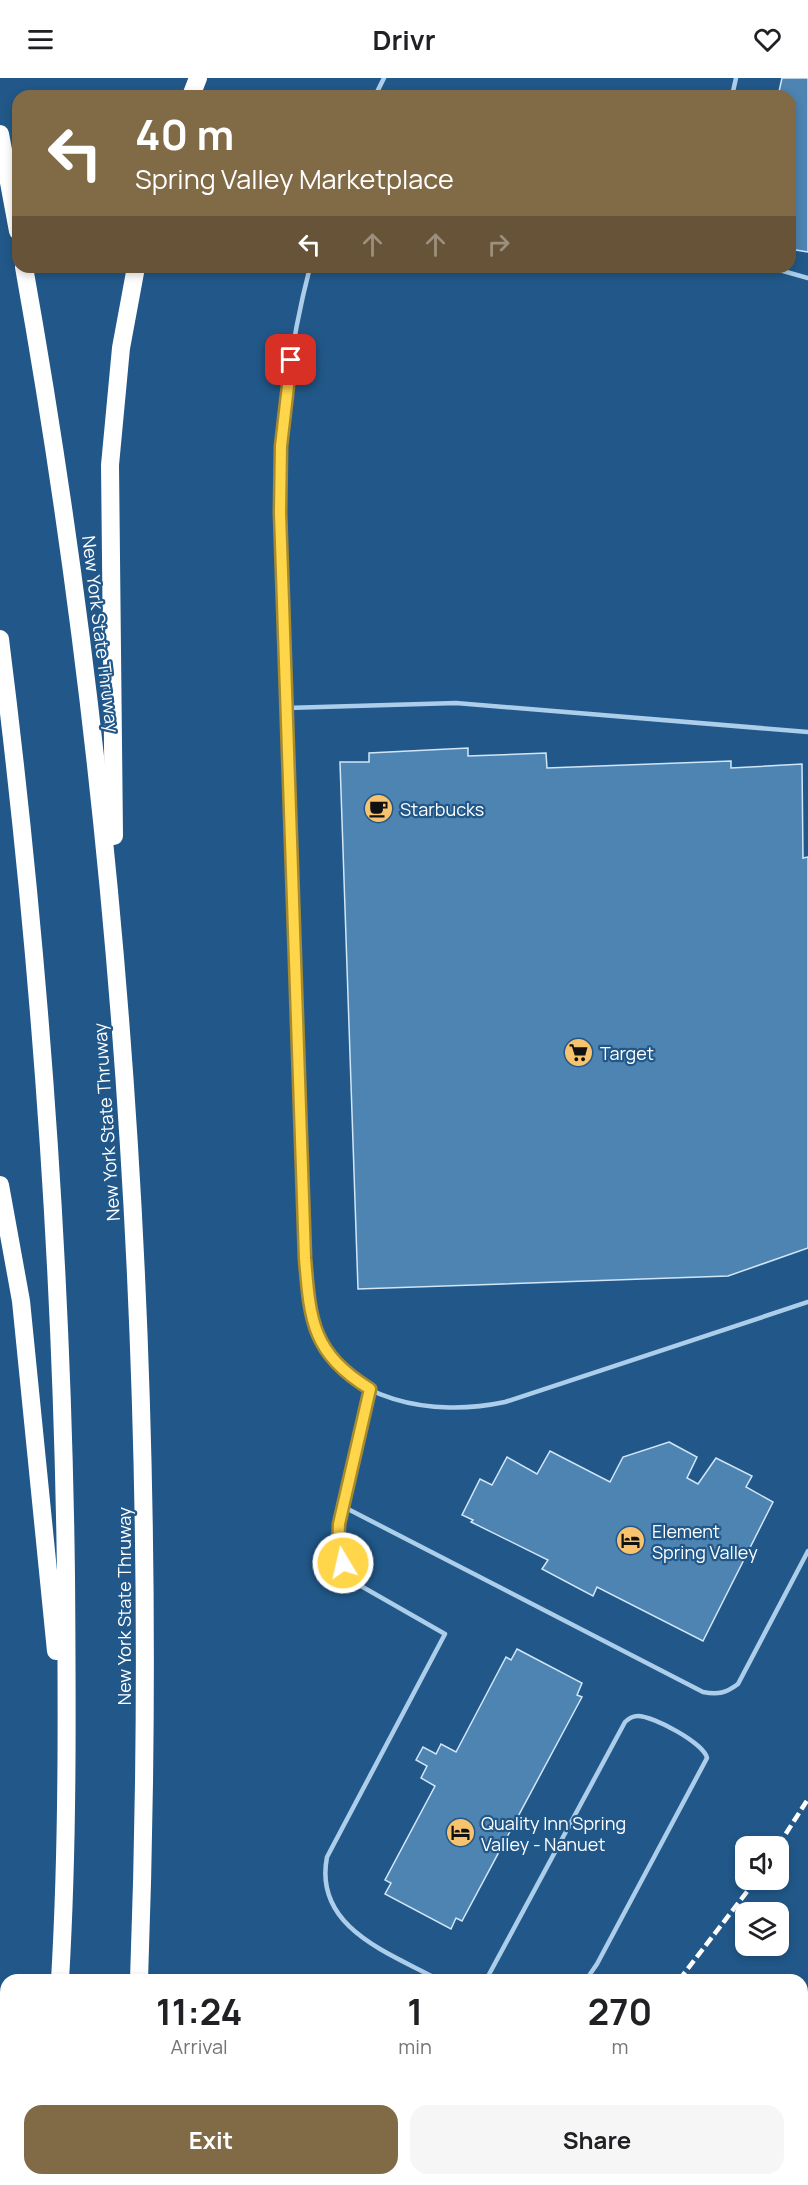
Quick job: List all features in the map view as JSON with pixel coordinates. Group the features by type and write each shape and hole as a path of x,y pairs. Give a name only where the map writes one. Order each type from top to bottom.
{"highway":[{"path":"0,134 12,199"},
{"name":"New York State Thruway","path":"25,273 79,623 116,961 132,1187 145,1524 146,1751 139,1974"},
{"path":"116,961 110,465 121,348 135,273"},
{"path":"0,639 25,851 52,1189 65,1525 66,1749 60,1974"},
{"path":"0,1185 12,1240 21,1301 66,1749"}],"lane":[{"path":"309,273 288,376 281,446 280,513 302,1206 309,1310 320,1341 343,1370 370,1389 411,1405 444,1409 480,1407 562,1384 808,1302"},
{"path":"790,273 808,278"},
{"path":"286,708 456,703 808,732"},
{"path":"370,1389 338,1536 338,1548 350,1576 371,1594 446,1634 327,1857 325,1869 327,1892 346,1924 366,1940 428,1974"},
{"path":"344,1507 703,1692 716,1695 728,1692 738,1684 808,1551"},
{"path":"489,1974 625,1722 630,1718 642,1717 696,1742 706,1751 707,1758 590,1974"}],"building":[{"path":"782,78 808,78 808,252 796,250 796,90 779,90"},
{"name":"Target","path":"468,748 468,756 546,753 547,768 731,761 731,768 802,764 803,858 808,857 808,1248 728,1276 358,1289 340,762 369,762 369,753"},
{"name":"Element Spring Valley","path":"669,1442 697,1457 687,1478 698,1484 716,1458 752,1476 746,1487 773,1502 703,1641 597,1587 593,1596 542,1569 548,1560 471,1522 473,1520 462,1515 480,1479 492,1485 507,1457 537,1474 550,1451 610,1482 623,1457"},
{"name":"Quality Inn Spring Valley - Nanuet","path":"517,1649 582,1683 577,1695 582,1697 462,1921 456,1918 451,1929 385,1894 391,1883 385,1880 435,1786 421,1778 427,1766 416,1760 423,1747 436,1754 441,1744 456,1752 506,1657 511,1660"}],"railway":[{"path":"784,1836 808,1799"},
{"path":"684,1974 748,1890"}],"place":[{"name":"Starbucks","path":"379,809"},
{"name":"Target","path":"579,1053"},
{"name":"Element Spring Valley","path":"631,1541"},
{"name":"Quality Inn Spring Valley - Nanuet","path":"460,1833"}],"route":[{"path":"291,360 281,446 280,513 305,1258 309,1310 320,1341 343,1370 370,1389 339,1524 338,1548 343,1563"}]}
